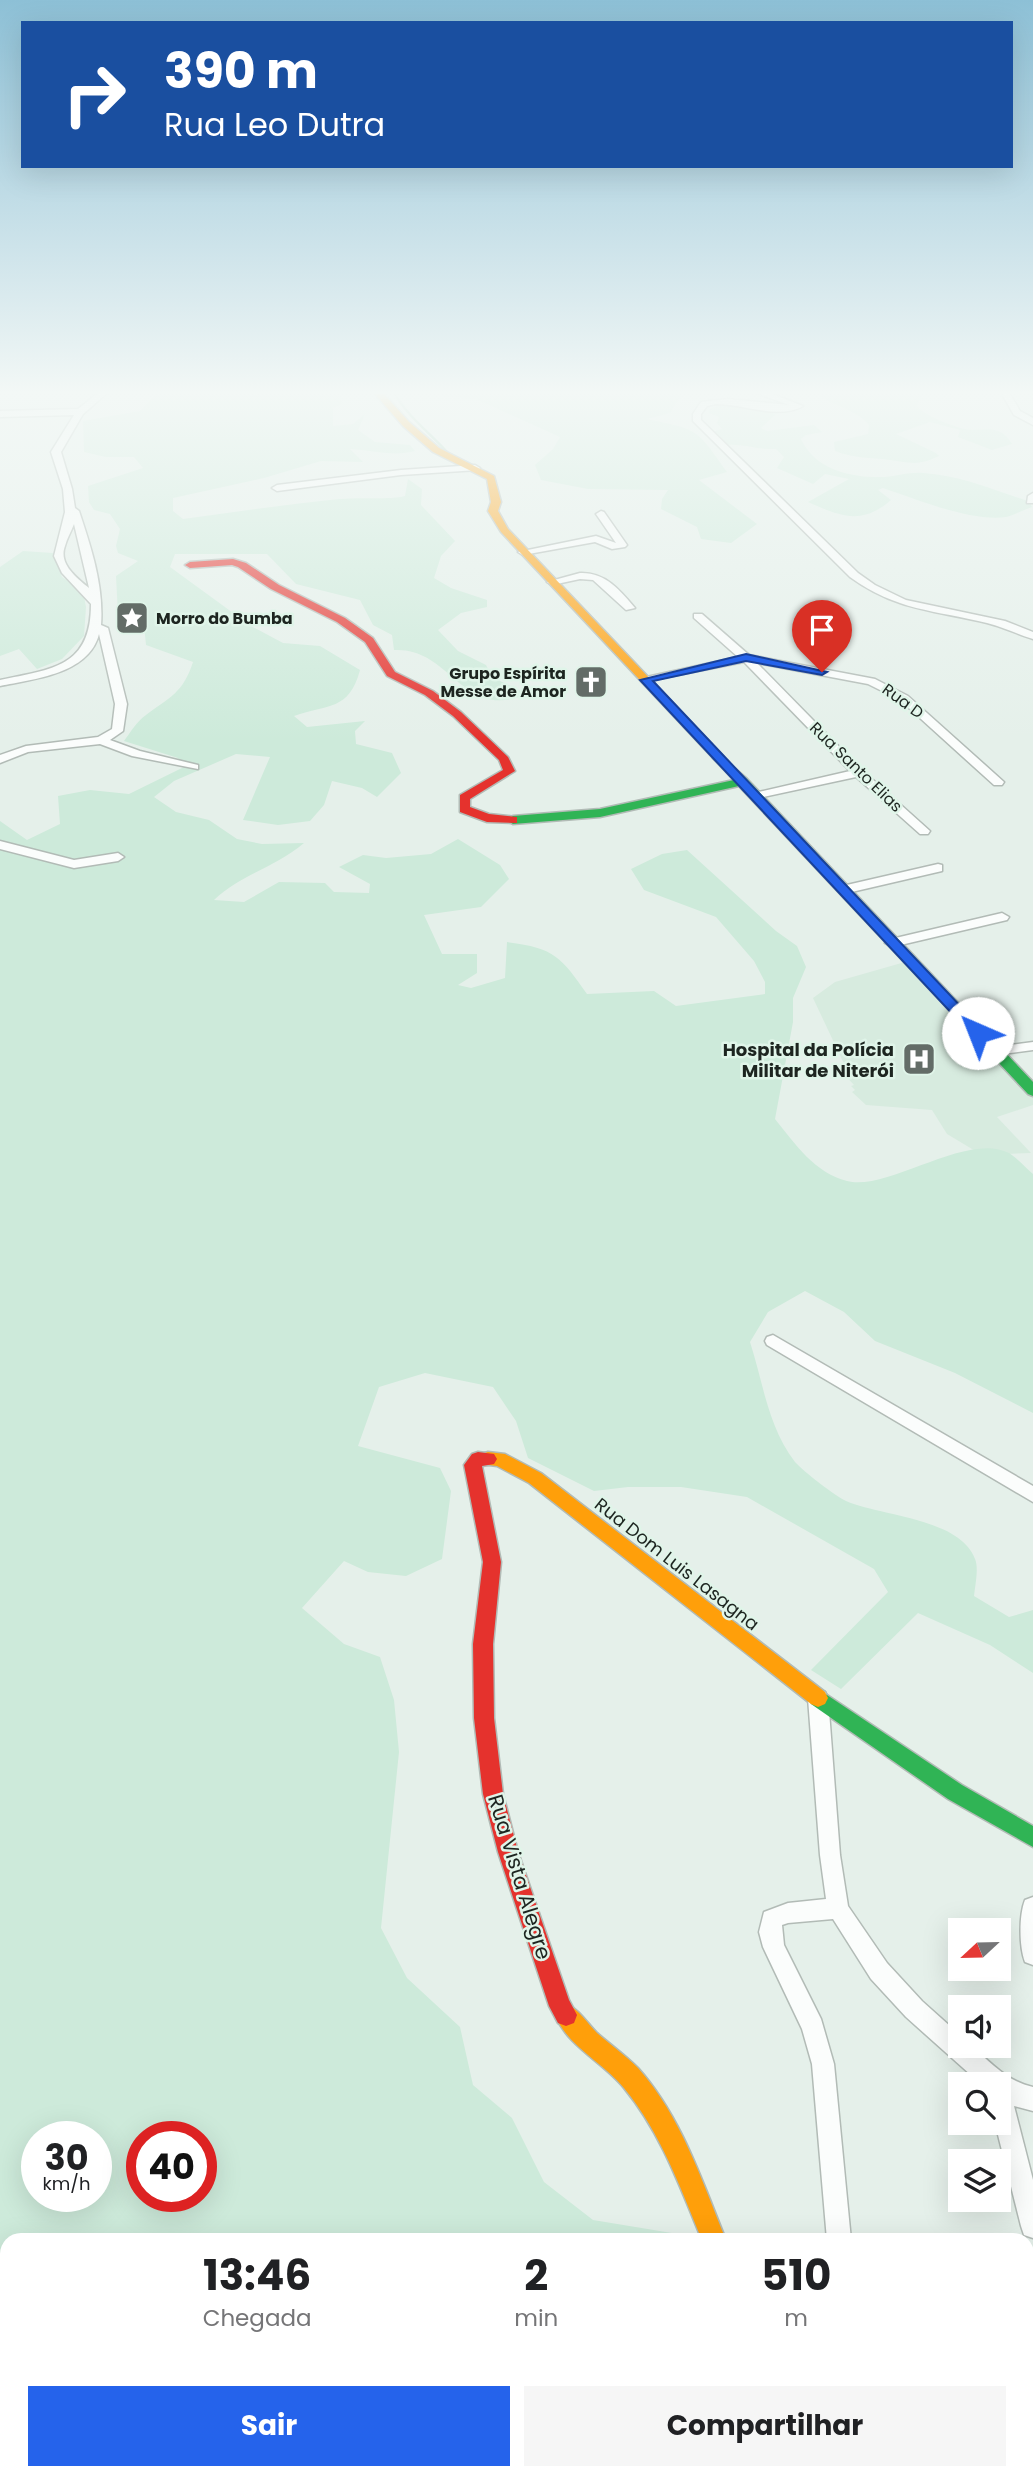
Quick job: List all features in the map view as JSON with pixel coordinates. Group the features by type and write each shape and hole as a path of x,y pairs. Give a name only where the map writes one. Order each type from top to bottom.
{"street":[{"path":"72,510 72,521 58,553 66,573 96,601"},
{"path":"0,684 52,671 72,661 85,652 97,628 96,601 73,510"},
{"path":"492,510 496,519 523,552 758,796 892,943 1033,1091"},
{"path":"787,510 854,575 876,590 902,602 974,615 1033,636"},
{"path":"523,552 596,539 612,546 622,545 601,514"},
{"path":"190,565 233,562 242,565 275,587 325,611 369,640 391,674 429,693 457,714 504,759 509,771 464,798 464,809 470,814 498,818 577,818 743,782"},
{"path":"552,582 587,574 598,576 630,608"},
{"name":"Rua Santo Elias","path":"698,616 746,658 858,773 924,831"},
{"path":"0,760 26,748 101,740 117,731 121,704 103,628 97,628"},
{"path":"646,680 746,658"},
{"name":"Rua D","path":"746,658 871,681 893,690 998,782"},
{"path":"101,740 136,754 194,767"},
{"path":"758,796 858,773"},
{"path":"0,845 74,864 103,862 118,857"},
{"path":"843,890 938,868"},
{"path":"892,943 1002,917"},
{"path":"995,1051 1033,1046"},
{"path":"773,1341 1033,1495"},
{"name":"Rua Vista Alegre","path":"510,1465 488,1457 478,1459 472,1470 492,1562 483,1644 484,1718 500,1825 560,2007 579,2035 630,2077 653,2109 677,2151 711,2233"},
{"name":"Rua Dom Luis Lasagna","path":"510,1465 535,1478 818,1698"},
{"path":"818,1698 955,1792 1033,1837"},
{"path":"818,1698 830,1855 838,1909 866,1955 914,2009 985,2072"},
{"path":"1033,1907 1033,1954"},
{"path":"838,1909 796,1910 779,1915 772,1919 770,1932 780,1964 803,2007 819,2047 838,2233"},
{"path":"1011,2092 1033,2099"},
{"path":"1010,2135 1033,2226"}],"shaded area":[{"path":"94,510 173,510 183,519 253,510 425,510 455,541 441,556 434,578 451,588 487,600 487,607 461,613 438,630 458,651 486,665 492,677 527,694 505,700 487,699 471,692 430,660 414,652 394,650 392,635 373,625 360,600 296,584 267,554 175,554 170,567 251,626 283,643 320,646 360,670 350,693 336,704 294,716 307,727 365,721 355,731 356,744 392,753 401,773 377,797 362,788 332,781 324,805 310,821 278,825 243,820 270,757 236,754 174,781 154,797 176,812 209,820 237,839 262,844 304,843 214,900 244,902 279,882 325,883 334,892 369,893 370,884 339,867 363,855 386,858 431,854 458,839 500,865 509,879 481,907 424,915 442,954 477,954 477,973 458,985 471,988 505,978 507,942 536,947 555,956 587,994 654,991 676,1006 765,994 765,982 754,961 716,917 644,890 631,869 662,854 687,850 776,931 797,946 806,967 793,998 793,1022 775,1119 806,1156 836,1177 864,1182 950,1155 992,1148 1009,1153 1033,1174 1033,1413 955,1373 875,1341 844,1312 805,1291 768,1312 750,1342 772,1419 795,1462 819,1483 846,1501 918,1520 953,1535 967,1545 976,1563 974,1596 1009,1617 1033,1610 1033,1673 990,1645 918,1613 841,1689 811,1670 888,1592 874,1569 747,1497 681,1487 628,1487 594,1491 528,1458 516,1421 493,1387 425,1373 379,1387 358,1446 440,1468 451,1491 442,1559 406,1576 368,1572 344,1561 302,1608 344,1644 380,1657 394,1700 399,1752 381,1928 407,1978 460,2027 473,2085 512,2118 544,2182 593,2220 672,2233 0,2233 0,821 27,840 60,824 58,796 90,790 129,794 184,767 178,758 124,741 140,720 180,688 193,662 146,645 144,625 118,615 116,576 138,561 118,553 116,546 120,529 110,514"},
{"path":"662,510 738,510 757,524 731,543 701,539 697,527"},
{"path":"827,510 877,510 860,516"},
{"path":"949,510 1025,510 1006,517 992,518"},
{"path":"23,551 53,553 62,577 83,591 86,607 84,636 62,659 37,669 19,649 0,656 0,567"},
{"name":"Hospital da Polícia Militar de Niterói","path":"905,962 1033,1097 1033,1105 997,1117 1031,1153 982,1155 947,1134 932,1110 866,1105 852,1092 855,1090 851,1086 854,1085 841,1071 846,1068 813,998 835,982"}],"traffic: fast":[{"path":"719,758 1033,1091"},
{"path":"513,820 600,813 743,782"},
{"path":"818,1698 955,1792 1033,1837"}],"traffic: slow":[{"path":"493,510 504,530 719,758"},
{"path":"488,1459 499,1459 535,1478 818,1698"},
{"path":"566,2015 581,2033 631,2078 658,2115 679,2156 711,2233"}],"traffic: jam":[{"path":"190,565 233,562 242,565 275,587 341,620 369,640 391,674 429,693 457,714 504,759 509,771 464,798 464,809 487,818 513,820"},
{"path":"488,1459 478,1459 473,1465 492,1562 483,1644 484,1718 493,1794 508,1852 560,2006 566,2015"}],"place":[{"name":"Morro do Bumba","path":"132,618"},
{"name":"Grupo Espírita Messe de Amor","path":"591,682"},
{"name":"Hospital da Polícia Militar de Niterói","path":"919,1059"}],"route":[{"path":"822,672 746,658 646,680 758,796 859,908 978,1033"}]}
